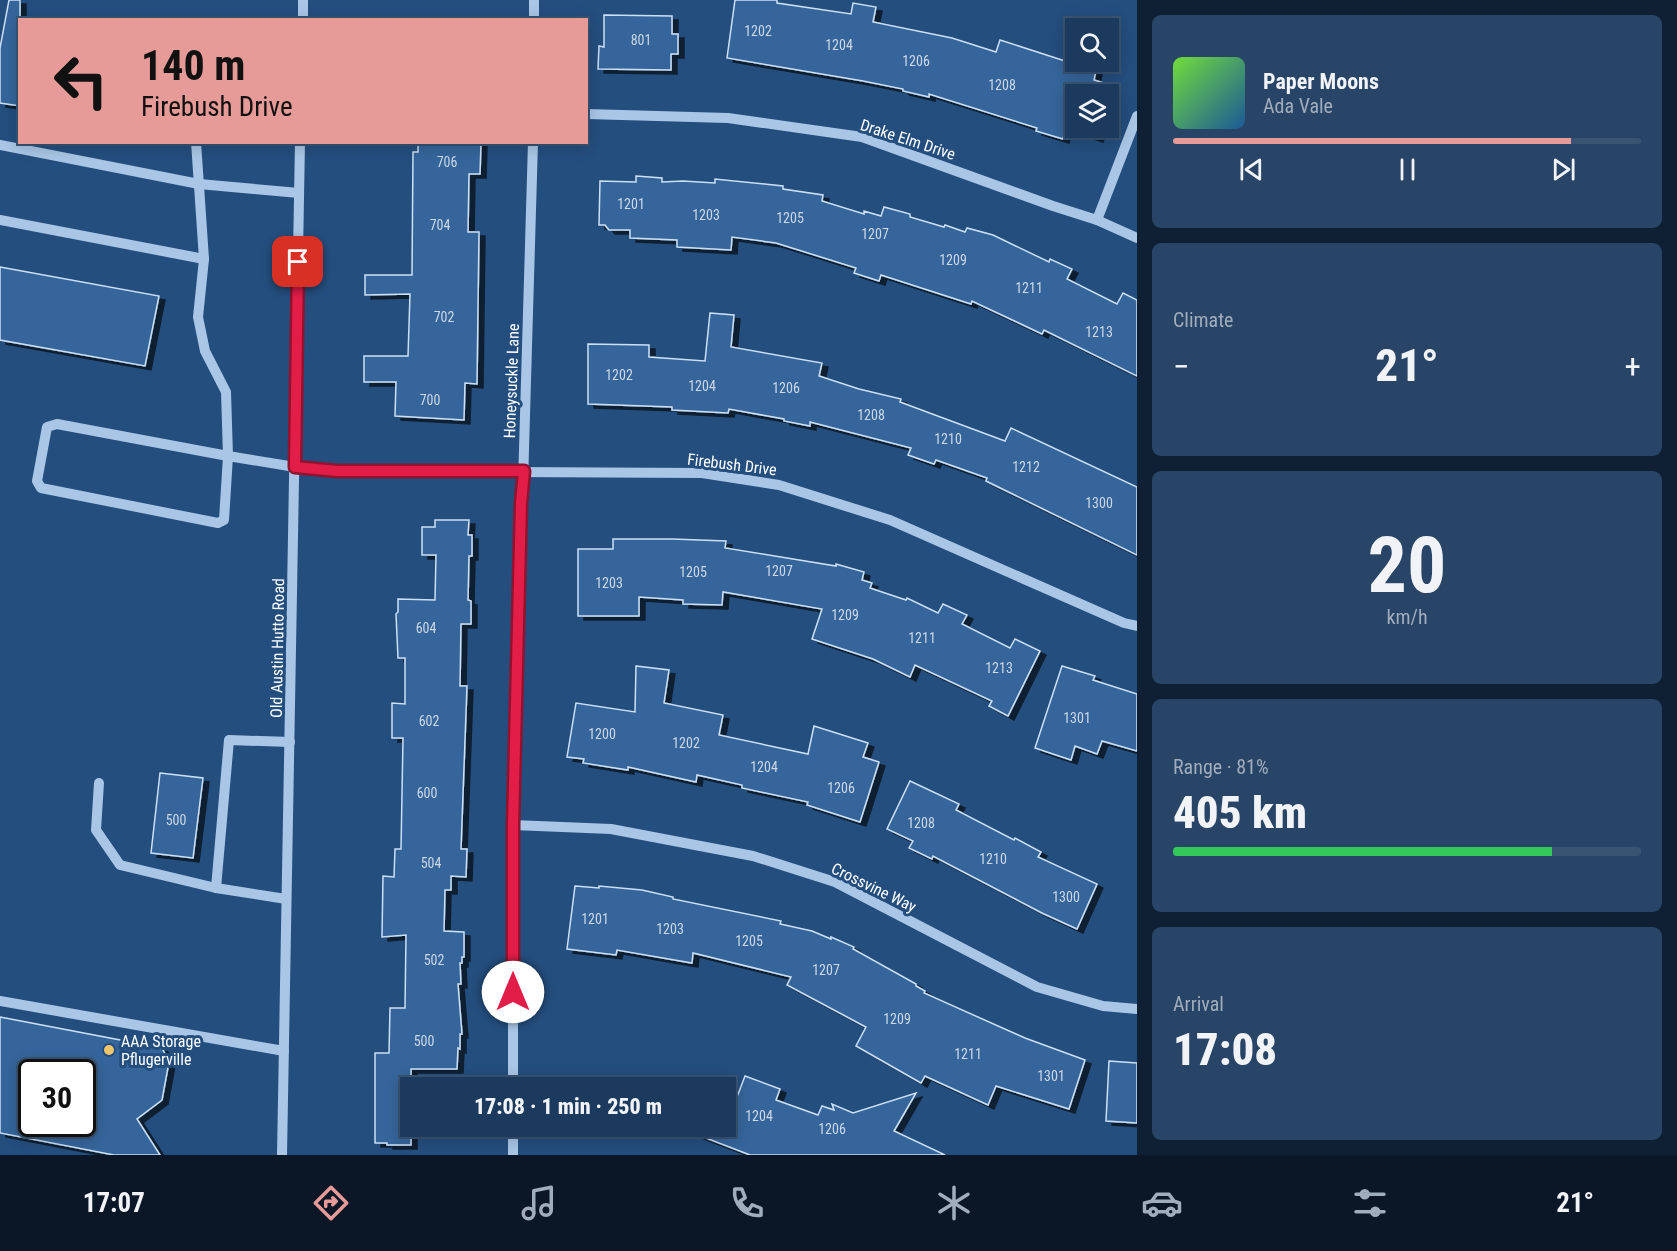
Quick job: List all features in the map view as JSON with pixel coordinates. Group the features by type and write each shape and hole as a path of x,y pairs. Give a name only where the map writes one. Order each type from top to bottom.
{"street":[{"path":"303,0 303,18"},
{"path":"534,0 534,18"},
{"name":"Drake Elm Drive","path":"588,114 728,118 862,137 1097,220 1137,238"},
{"path":"1097,220 1137,116"},
{"path":"196,144 204,259 198,317 205,351 226,392 228,456 224,520 218,523 41,488 37,481 47,427 57,424 228,456"},
{"name":"Old Austin Hutto Road","path":"282,1155 300,144"},
{"name":"Honeysuckle Lane","path":"513,1077 513,825 533,144"},
{"path":"0,145 199,184 299,193"},
{"path":"0,220 204,259"},
{"name":"Firebush Drive","path":"228,456 337,471 702,473 779,485 890,520 1124,623 1137,626"},
{"path":"216,888 229,740 290,742"},
{"path":"99,783 96,830 120,866 216,888 286,899"},
{"name":"Crossvine Way","path":"513,825 611,829 753,856 835,882 1037,987 1103,1006 1137,1009"},
{"path":"0,1001 284,1051"},
{"path":"513,1137 513,1155"}],"building":[{"path":"9,0 20,0 18,106 0,103 0,48"},
{"path":"735,0 777,0 777,3 851,14 853,3 876,7 873,22 952,38 996,52 1000,40 1065,61 1065,72 1096,72 1094,80 1107,84 1065,84 1063,139 1036,131 1037,128 929,94 929,97 863,81 727,58"},
{"path":"604,15 672,16 672,34 678,34 678,54 671,54 671,70 598,69 599,46 604,47"},
{"path":"418,144 481,144 480,174 469,174 468,232 479,232 477,384 465,383 464,420 395,416 396,382 364,382 364,356 408,356 410,294 365,295 365,275 412,275 413,152 418,152"},
{"path":"636,176 662,178 662,182 715,183 715,179 783,186 783,189 823,195 822,201 864,214 864,211 881,216 884,207 944,227 945,225 965,232 967,228 993,235 1049,262 1050,259 1072,269 1067,279 1117,304 1123,293 1137,300 1137,376 1044,330 1042,334 972,301 971,304 881,275 879,281 854,273 856,268 776,243 732,237 731,250 677,247 677,240 630,238 630,230 609,230 605,225 599,225 600,181 636,182"},
{"path":"0,267 159,296 145,366 0,340"},
{"path":"710,313 734,315 731,347 822,363 819,376 901,399 900,402 1005,441 1011,428 1137,487 1137,555 986,481 987,478 936,460 934,464 908,455 911,448 810,422 810,426 729,409 728,413 672,410 672,407 588,404 588,344 649,345 649,357 705,361"},
{"path":"435,520 469,520 468,535 472,535 468,600 471,601 471,624 461,624 460,686 467,686 461,849 467,849 466,877 451,876 451,890 445,890 444,931 464,932 464,957 460,963 461,984 458,984 462,1034 460,1034 460,1049 458,1048 457,1069 411,1069 411,1077 400,1077 400,1137 411,1137 411,1145 387,1145 387,1143 375,1143 375,1053 389,1053 390,1008 405,1008 406,935 382,937 383,876 394,877 395,849 401,849 403,738 392,738 392,703 405,704 405,658 398,658 396,614 398,599 435,600 436,555 422,555 422,527 435,527"},
{"path":"613,539 726,541 725,548 836,566 836,564 864,572 862,580 872,583 870,588 906,600 907,598 938,613 943,604 967,615 962,624 1010,648 1015,639 1040,651 1008,716 989,706 992,701 915,665 910,677 873,659 812,639 822,609 723,592 722,605 683,604 683,600 639,597 639,616 578,616 578,549 613,549"},
{"path":"636,666 669,670 664,703 723,715 719,735 808,754 814,726 868,743 863,757 879,762 860,822 807,805 808,802 742,788 742,785 697,775 696,782 628,767 628,770 583,763 584,759 567,757 576,703 635,712"},
{"path":"1062,666 1095,676 1093,680 1137,694 1137,751 1102,741 1097,754 1075,746 1071,760 1035,748"},
{"path":"160,773 203,778 193,858 151,853"},
{"path":"910,781 959,804 956,810 1041,852 1038,857 1097,884 1077,929 933,856 932,859 909,848 913,841 887,829"},
{"path":"575,886 642,890 673,897 673,899 781,921 780,924 812,931 854,947 853,949 916,984 925,991 924,993 1025,1038 1085,1060 1069,1109 996,1086 988,1105 925,1076 921,1083 856,1046 866,1027 787,985 791,977 693,953 692,963 617,950 616,955 567,949"},
{"path":"0,1017 162,1048 169,1062 162,1100 137,1119 160,1155 114,1155 21,1137 96,1137 96,1059 18,1059 18,1136 0,1133"},
{"path":"1109,1061 1137,1063 1137,1123 1106,1121"},
{"path":"745,1076 780,1089 776,1100 818,1115 822,1106 834,1110 832,1104 853,1113 916,1093 894,1131 945,1155 750,1155 703,1137 736,1137 736,1100"}],"place":[{"name":"AAA Storage Pflugerville","path":"109,1050"}],"route":[{"path":"298,262 295,467 337,471 524,471 521,503 513,825 513,992"}]}
